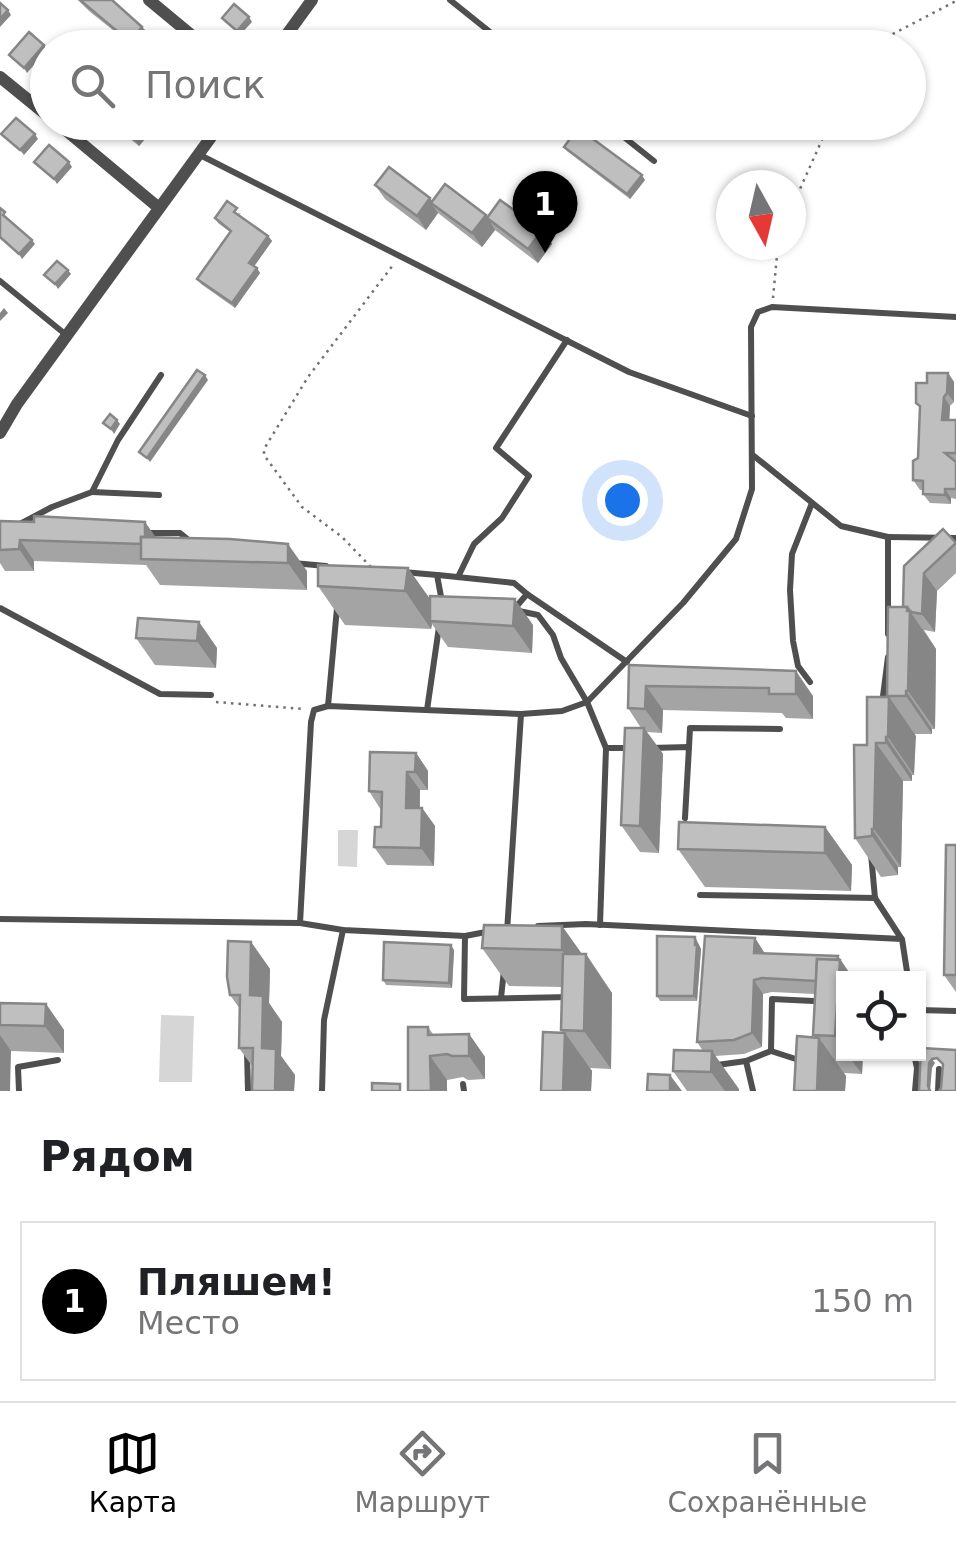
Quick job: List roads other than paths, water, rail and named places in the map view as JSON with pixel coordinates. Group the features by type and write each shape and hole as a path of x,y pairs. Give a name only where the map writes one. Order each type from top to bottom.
{"street":[{"path":"148,0 185,30"},
{"path":"290,30 312,0"},
{"path":"0,76 30,101"},
{"path":"78,140 159,208"},
{"path":"0,433 66,335 209,140"}],"lane":[{"path":"450,0 488,30"},
{"path":"628,140 654,161"},
{"path":"199,154 630,372 752,416"},
{"path":"0,281 66,335"},
{"path":"300,923 314,710 328,706 521,714 562,711 587,702 682,603 736,539 752,489 751,327 758,312 772,307 956,317"},
{"path":"458,577 474,544 502,518 528,476 496,448 567,340"},
{"path":"92,492 118,440 161,375"},
{"path":"754,456 841,526 888,538 956,538"},
{"path":"28,531 8,530 52,506 92,492 159,496"},
{"path":"810,682 798,666 790,590 792,554 812,503"},
{"path":"142,533 180,534 194,544"},
{"path":"880,717 888,660 888,538"},
{"path":"284,562 340,567"},
{"path":"374,570 514,583 627,662"},
{"path":"438,575 442,604 448,607"},
{"path":"527,594 513,610 538,615 554,635 561,658 587,702 606,748 600,926"},
{"path":"328,706 337,607"},
{"path":"0,608 160,694 211,695"},
{"path":"428,710 439,622"},
{"path":"506,946 521,714"},
{"path":"685,818 690,728 780,729"},
{"path":"606,748 688,747"},
{"path":"870,845 875,898 902,939 907,971"},
{"path":"700,895 875,898"},
{"path":"0,919 300,923 343,930 465,936 508,928"},
{"path":"527,927 600,926 902,939"},
{"path":"322,1091 324,1020 343,930"},
{"path":"465,936 464,999 579,996"},
{"path":"501,998 504,963"},
{"path":"714,1065 746,1061 771,1052 808,1063 831,1056 834,1002 772,998 771,1052"},
{"path":"926,1010 956,1012"},
{"path":"244,1036 248,1091"},
{"path":"19,1091 18,1067 58,1060"},
{"path":"746,1061 753,1091"},
{"path":"916,1061 916,1091"},
{"path":"808,1063 808,1077"},
{"path":"938,1091 940,1069"}],"place":[{"name":"Пляшем!","path":"545,253"}]}
